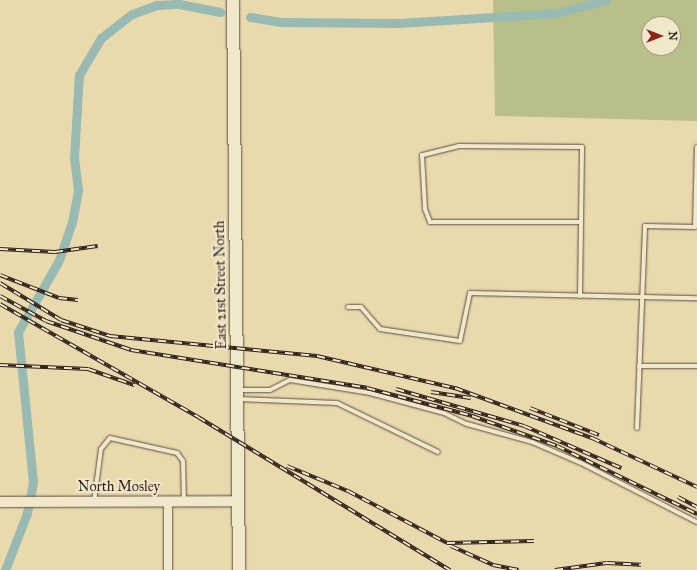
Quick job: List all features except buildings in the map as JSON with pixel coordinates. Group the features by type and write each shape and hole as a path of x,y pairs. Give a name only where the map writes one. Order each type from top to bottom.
{"main road":[{"name":"East 21st Street North","path":"233,0 239,570"}],"street":[{"path":"168,501 168,570"},
{"name":"North Mosley","path":"0,502 238,501"}],"lane":[{"path":"580,296 581,222 582,147 459,146 422,154 425,208 430,222 581,222"},
{"path":"637,428 645,226 696,227 697,147"},
{"path":"348,307 361,307 380,329 460,341 470,293 642,298 697,298"},
{"path":"639,366 697,366"},
{"path":"237,395 270,390 290,380 370,393 444,413 574,460 697,522"},
{"path":"237,395 337,403 438,452"},
{"path":"94,502 101,449 110,438 177,453 183,461 184,501"}],"green space":[{"path":"493,0 697,0 697,121 495,116"}],"waterway":[{"path":"250,17 280,22 399,23 556,13 606,0"},
{"path":"5,570 27,513 33,482 18,332 59,260 72,222 78,190 74,158 79,75 101,38 132,14 157,5 179,4 220,12"}],"railway":[{"path":"0,249 55,252 98,246"},
{"path":"0,275 59,298 78,300"},
{"path":"0,283 61,320 110,336 317,356 455,388 592,438 697,487"},
{"path":"0,296 46,321 131,350 367,388 472,416 557,446 697,514"},
{"path":"0,304 198,417 450,570"},
{"path":"0,365 88,369 134,385"},
{"path":"396,389 524,426 621,468"},
{"path":"431,392 471,398"},
{"path":"530,408 599,435"},
{"path":"287,466 348,491 447,543 534,541"},
{"path":"678,497 697,507"},
{"path":"451,546 493,565 519,570"},
{"path":"555,570 607,563 641,565"}]}
